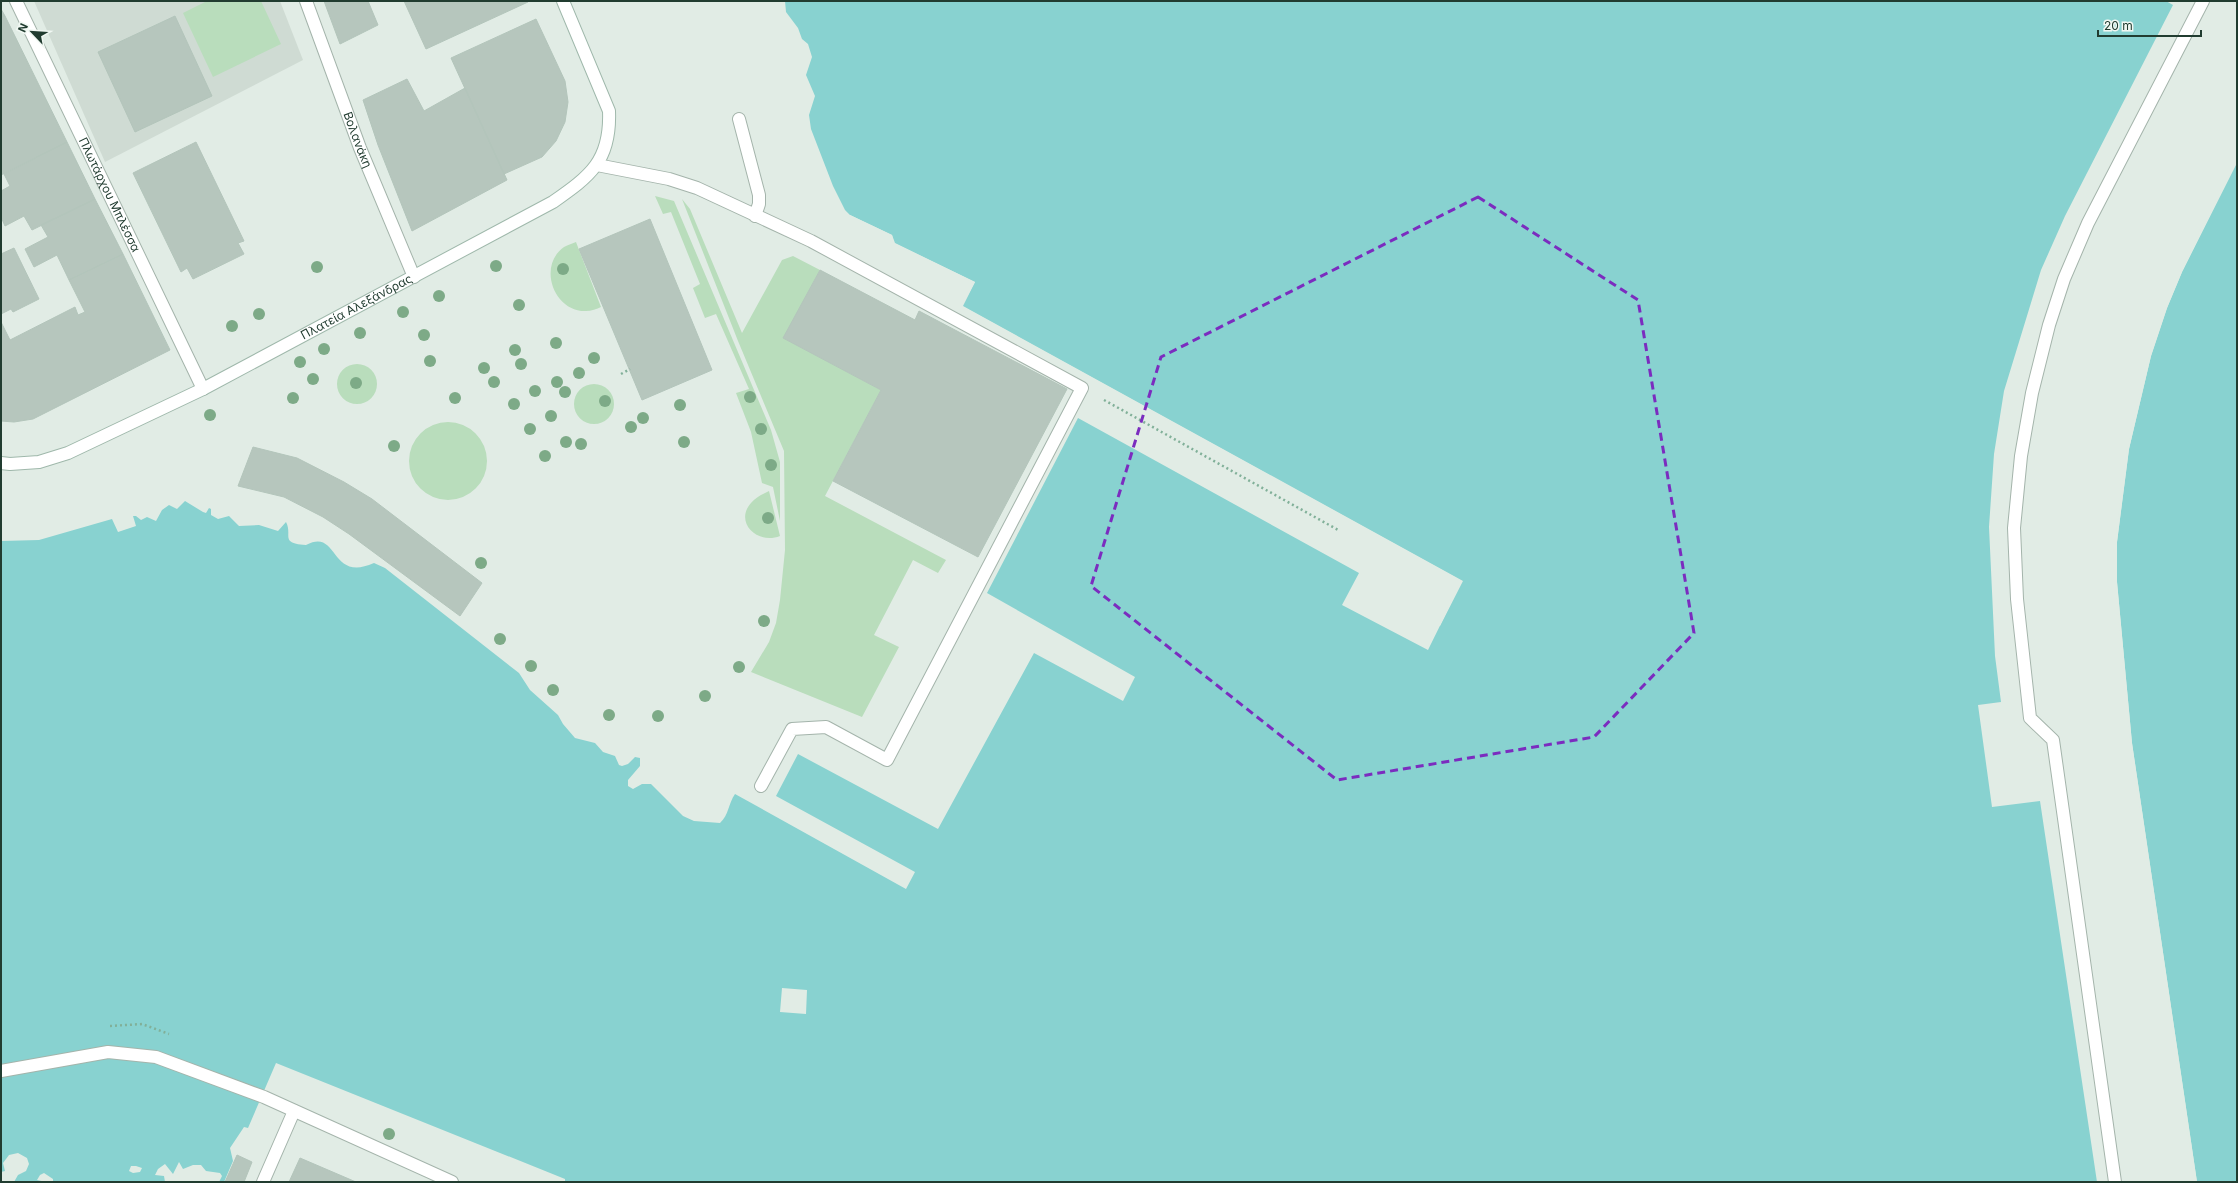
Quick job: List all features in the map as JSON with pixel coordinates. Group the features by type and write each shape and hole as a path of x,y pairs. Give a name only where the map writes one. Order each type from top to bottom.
{"street":[{"name":"Πλωτάρχου Μπλέσσα","path":"16,1 203,388"},
{"name":"Βολανάκη","path":"306,1 360,148 414,277"},
{"name":"Πλατεία Αλεξάνδρας","path":"1,463 10,464 39,462 68,453 203,388 553,202 587,177 597,165 610,129 609,111 563,1"},
{"path":"2116,1182 2053,740 2030,718 2017,599 2014,528 2021,456 2032,393 2049,325 2064,279 2088,223 2203,1"},
{"path":"739,119 759,195 759,204 755,216"},
{"path":"597,165 680,182 811,241 1082,388 887,760 826,727 792,729 761,786"},
{"path":"1,1072 108,1052 141,1054 156,1058 273,1101 452,1182"},
{"path":"263,1182 294,1110"}],"path":[{"path":"621,374 630,369"},
{"path":"1082,388 1340,531"}],"highlighted area":[{"path":"1478,197 1638,300 1694,633 1594,737 1337,780 1091,586 1161,357"}],"shaded area":[{"path":"34,1 280,1 303,60 105,162"}],"green space":[{"path":"207,1 261,1 281,44 213,77 183,13"},
{"path":"655,196 674,201 771,430 780,462 780,521 773,487 762,483 751,432 736,393 749,389 716,314 705,318 693,288 700,284 671,212 663,214"},
{"path":"682,199 690,209 742,333 782,260 793,256 820,270 784,338 881,390 825,496 946,560 938,573 913,560 874,635 899,647 862,717 751,672 769,642 776,623 780,600 785,550 784,451 738,341"},
{"path":"576,242 601,307 592,310 586,311 575,309 565,304 558,296 553,286 551,276 552,265 556,255 564,247"},
{"path":"361,364 368,367 374,373 377,384 376,392 368,401 361,404 353,404 346,401 338,392 337,380 340,373 349,365"},
{"path":"598,384 605,387 611,393 614,404 613,412 605,421 598,424 590,424 583,421 575,412 574,400 577,393 586,385"},
{"path":"448,422 463,425 476,433 484,446 487,461 484,476 476,489 463,497 448,500 433,497 420,489 412,476 409,461 412,446 420,433 433,425"},
{"path":"769,491 780,536 771,538 756,535 750,530 745,517 746,510 751,503 757,497"}],"water":[{"path":"785,1 2166,1 2173,5 2065,216 2041,270 2004,391 1994,454 1989,527 1995,656 2001,702 1978,705 1992,807 2040,801 2097,1182 565,1182 565,1179 276,1063 248,1128 244,1127 230,1148 233,1161 224,1182 219,1182 222,1176 220,1173 206,1171 201,1165 193,1165 183,1169 179,1162 173,1174 165,1164 158,1169 155,1175 164,1176 165,1182 53,1182 53,1179 44,1173 40,1175 37,1180 46,1182 14,1182 18,1175 26,1171 29,1164 27,1158 18,1153 9,1155 3,1163 5,1171 1,1172 1,541 39,540 112,519 118,532 136,526 133,516 136,516 141,520 147,517 156,521 162,510 169,505 177,509 185,501 206,513 209,508 211,509 211,515 218,519 229,516 239,526 259,525 278,531 286,522 288,527 288,538 292,542 306,545 317,541 324,543 341,561 349,566 360,567 374,563 385,568 519,673 530,690 558,715 563,724 575,738 595,743 603,752 615,756 619,765 622,766 628,764 635,757 640,758 640,766 628,780 628,786 633,789 642,784 651,784 683,816 694,821 720,823 723,820 735,794 906,889 915,872 776,796 798,754 938,829 1034,653 1123,701 1135,677 987,593 1078,418 1359,573 1342,605 1428,650 1462,581 962,306 975,282 894,243 892,235 850,215 845,210 833,186 811,129 809,115 815,96 806,75 812,57 808,44 802,39 798,28 786,12","holes":["782,988 807,990 806,1014 780,1012","131,1166 142,1168 140,1172 133,1173 129,1171"]},
{"path":"2237,163 2237,1182 2197,1182 2132,743 2117,582 2117,542 2129,449 2151,356 2167,308 2182,272"}],"pier":[{"path":"2237,161 2182,272 2167,308 2151,356 2129,449 2117,542 2117,582 2132,743 2197,1182 2195,1182 2130,743 2115,583 2115,542 2127,449 2149,356 2165,308 2180,271 2207,215"},
{"path":"850,215 892,235 895,243 975,282 963,306 1463,581 1440,626 1438,625 1460,582 961,308 961,305 973,283 893,245 890,237 850,217"}],"building":[{"path":"324,1 368,1 378,25 340,44"},
{"path":"404,1 527,1 528,2 426,49"},
{"path":"1,9 5,16 1,17"},
{"path":"5,16 67,142 1,175 1,17"},
{"path":"175,16 212,96 135,132 98,52"},
{"path":"536,19 565,81 568,102 565,122 556,141 542,157 504,174 451,58"},
{"path":"407,79 424,111 465,88 507,180 412,231 378,145 363,100"},
{"path":"67,142 95,199 32,230 24,216 5,226 1,217 1,191 10,186 4,174"},
{"path":"196,142 244,241 238,243 244,254 193,279 187,268 181,272 133,173"},
{"path":"95,199 123,254 69,280 57,255 34,267 25,249 48,237 41,225"},
{"path":"650,219 712,370 642,400 579,249"},
{"path":"14,248 39,299 13,312 11,309 1,314 1,254"},
{"path":"123,254 170,350 33,419 14,422 1,421 1,322 10,340 75,307 78,315 85,312 69,280"},
{"path":"820,270 915,320 919,311 1067,389 978,557 833,481 881,390 783,338"},
{"path":"253,447 297,458 344,482 372,499 482,583 460,616 349,534 323,517 284,497 238,486"},
{"path":"237,1155 252,1162 244,1182 225,1182"},
{"path":"300,1158 356,1182 289,1182"}]}
